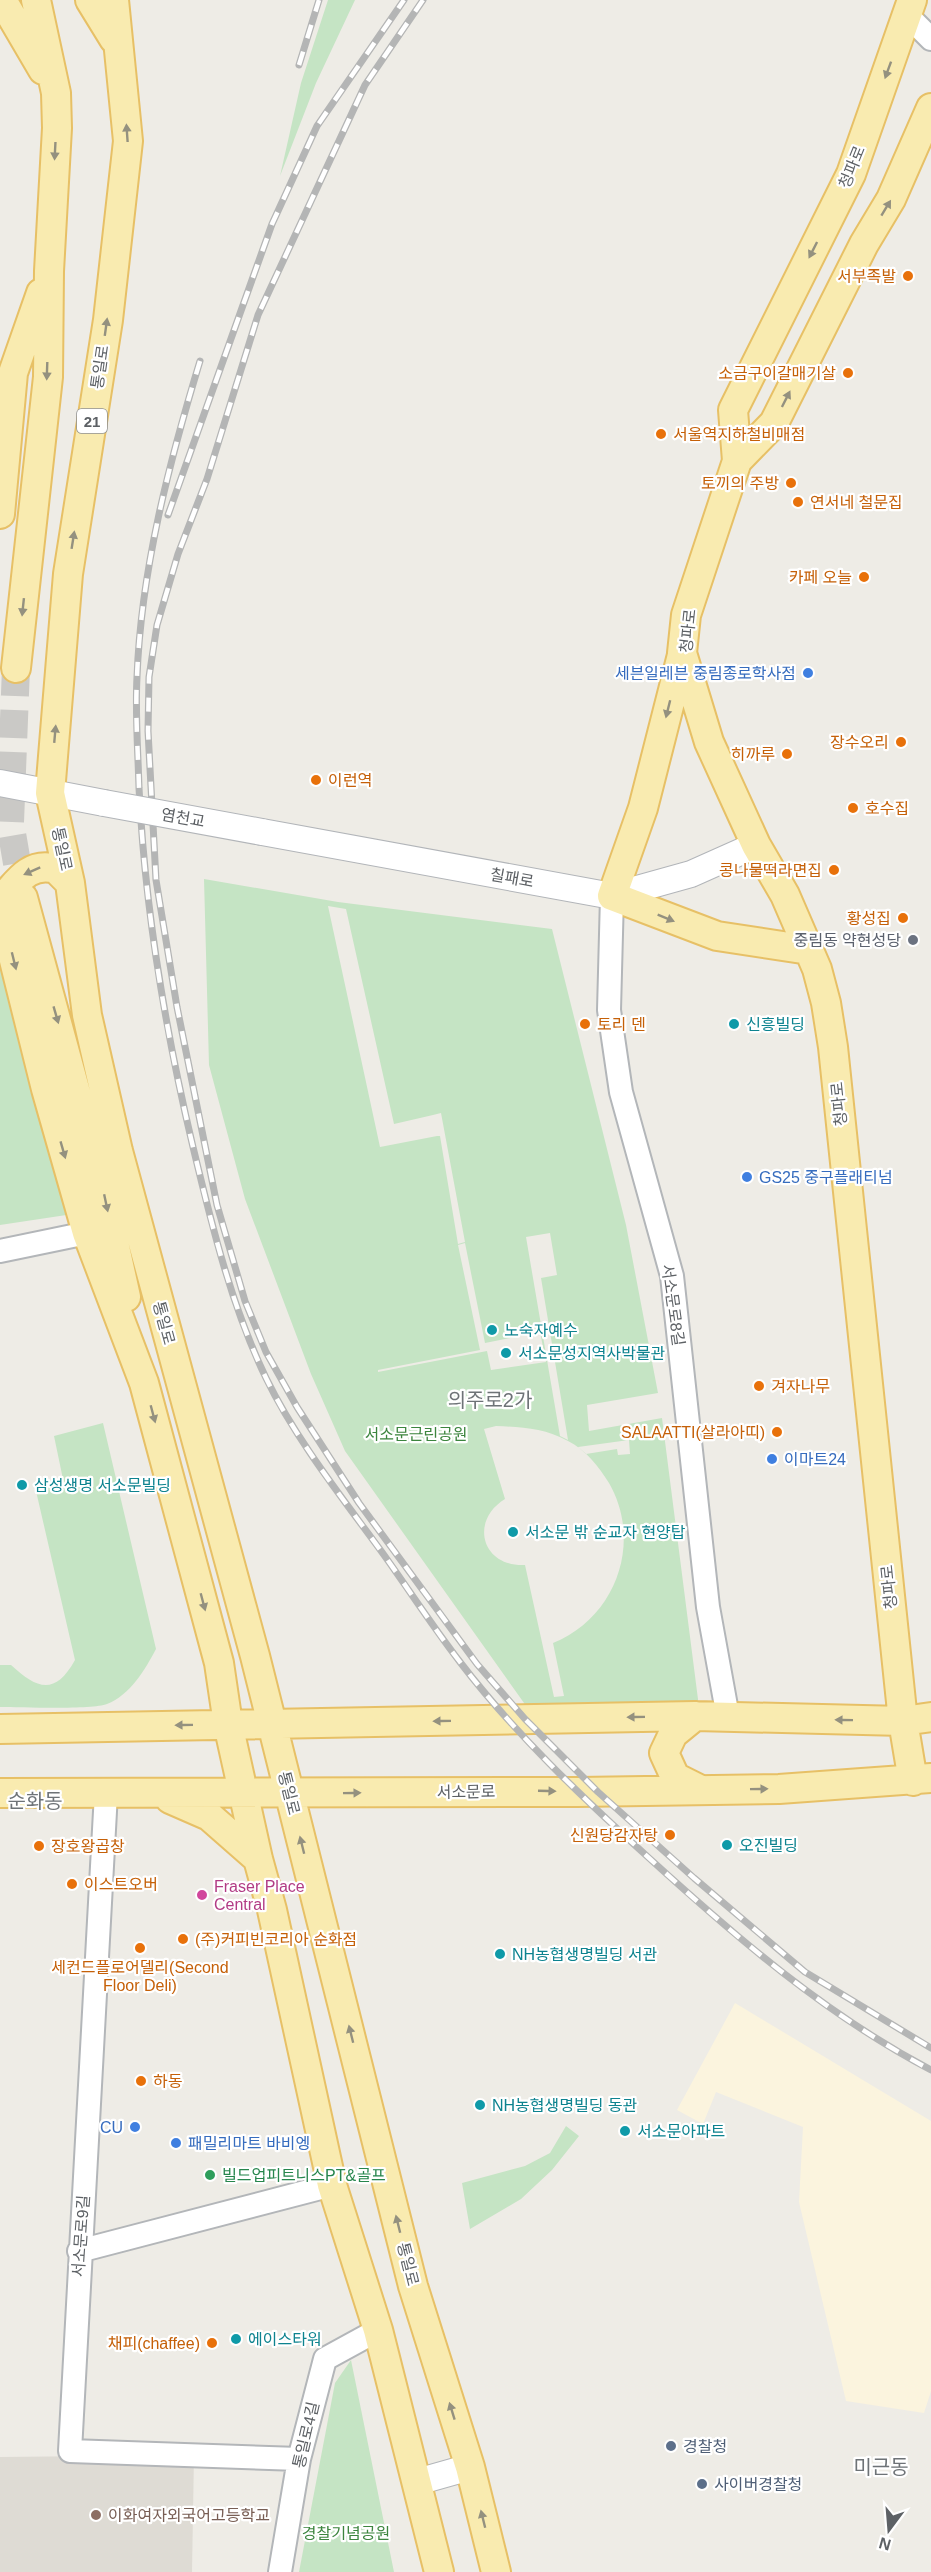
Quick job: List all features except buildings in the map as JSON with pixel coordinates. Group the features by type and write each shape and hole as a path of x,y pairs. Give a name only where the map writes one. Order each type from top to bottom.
{"main road":[{"path":"16,668 48,377 49,271 57,128 56,93 36,0"},
{"name":"통일로","path":"90,0 120,49"},
{"name":"통일로","path":"114,0 128,141 108,320 68,574 50,793 70,883 87,1015 115,1139 272,1724 413,2286 470,2467 496,2572"},
{"path":"0,1 5,5 56,93"},
{"name":"청파로","path":"910,8 851,174 733,410 737,461 686,615 682,653 709,742 756,845 785,895 809,950 826,1003 833,1047 903,1721 922,1780"},
{"name":"청파로","path":"737,461 774,423 864,244 891,199 931,108"},
{"path":"0,514 14,374 49,271"},
{"path":"682,653 643,808 612,896 717,936 809,950"},
{"path":"0,783 50,793"},
{"name":"염천교","path":"50,793 262,832"},
{"name":"칠패로","path":"262,832 612,896 700,871 756,845"},
{"path":"8,902 21,877 37,867 56,869 70,883"},
{"name":"통일로","path":"8,902 46,1089 87,1233 144,1383"},
{"name":"통일로","path":"8,902 103,1192 144,1383 219,1663 228,1725 258,1859 272,1910 332,2185 378,2330 439,2572"},
{"path":"695,1716 673,1734 664,1753 675,1777 701,1790"},
{"path":"0,1729 695,1716 903,1721 931,1717"},
{"name":"서소문로","path":"0,1793 244,1795 779,1789 922,1780"},
{"path":"158,1793 209,1816 258,1859"},
{"path":"417,2482 470,2467"}],"street":[{"path":"910,8 931,39"},
{"name":"서소문로8길","path":"612,896 611,1022 621,1092 672,1276 705,1583 728,1717"},
{"path":"0,1251 87,1233"},
{"name":"서소문로9길","path":"106,1793 93,2061 79,2251 70,2451 299,2460"},
{"path":"79,2251 332,2185"},
{"name":"통일로4길","path":"280,2572 299,2460 325,2359 378,2330"}],"shaded area":[{"path":"735,2003 931,2121 931,2391 924,2413 846,2401 799,2202 803,2127 716,2092 703,2124 677,2110"},
{"name":"이화여자외국어고등학교","path":"194,2455 192,2572 0,2572 0,2457"}],"green space":[{"path":"328,0 355,0 316,83 280,176 301,83"},
{"name":"서소문근린공원","path":"204,879 338,902 552,929 626,1225 658,1393 587,1405 589,1431 662,1418 699,1707 529,1710 345,1451 311,1374 245,1199 209,1065","holes":["328,906 346,909 394,1124 441,1113 465,1242 458,1244 440,1136 380,1147","550,1233 557,1275 541,1278 568,1440 560,1436 526,1237","465,1243 485,1343 540,1332 546,1362 491,1370 487,1351 378,1372 378,1370 480,1350 458,1245","496,1426 533,1429 550,1433 579,1448 629,1440 630,1454 618,1455 617,1449 586,1454 609,1483 619,1506 623,1529 623,1553 617,1576 607,1597 593,1616 575,1631 553,1643 564,1696 554,1697 525,1565 510,1564 499,1559 490,1551 485,1541 484,1530 487,1519 494,1508 505,1499 484,1429"]},
{"path":"0,953 73,1214 0,1225"},
{"path":"103,1423 156,1649 130,1688 107,1704 72,1708 0,1707 0,1665 11,1665 29,1679 45,1685 53,1684 60,1679 68,1672 75,1660 36,1491 64,1484 54,1436"},
{"path":"566,2126 579,2136 552,2170 521,2199 470,2229 462,2183 525,2166 550,2153"},
{"name":"경찰기념공원","path":"351,2360 394,2572 299,2572 335,2383"}],"tunnel":[{"path":"16,668 10,822 23,898"}],"railway":[{"path":"299,65 319,0"},
{"path":"168,515 272,224 317,126 404,0"},
{"path":"423,0 365,85 258,315 207,479 178,554 157,625 149,677 148,731 156,880 177,1007 217,1205 245,1301 266,1352 297,1407 359,1503 477,1664 525,1719 598,1792 694,1878 805,1972 931,2048"},
{"path":"200,361 167,478 144,597 136,691 139,788 151,924 174,1058 215,1236 254,1350 278,1401 321,1469 460,1662 526,1740 682,1888 783,1973 855,2024 931,2070"}],"place":[{"name":"서부족발","path":"908,276"},
{"name":"소금구이갈매기살","path":"848,373"},
{"name":"서울역지하철비매점","path":"661,434"},
{"name":"토끼의 주방","path":"791,483"},
{"name":"연서네 철문집","path":"798,502"},
{"name":"카페 오늘","path":"864,577"},
{"name":"세븐일레븐 중림종로학사점","path":"808,673"},
{"name":"장수오리","path":"901,742"},
{"name":"히까루","path":"787,754"},
{"name":"이런역","path":"316,780"},
{"name":"호수집","path":"853,808"},
{"name":"콩나물떡라면집","path":"834,870"},
{"name":"황성집","path":"903,918"},
{"name":"중림동 약현성당","path":"913,940"},
{"name":"토리 덴","path":"585,1024"},
{"name":"신흥빌딩","path":"734,1024"},
{"name":"GS25 중구플래티넘","path":"747,1177"},
{"name":"노숙자예수","path":"492,1330"},
{"name":"서소문성지역사박물관","path":"506,1353"},
{"name":"겨자나무","path":"759,1386"},
{"name":"SALAATTI(살라아띠)","path":"777,1432"},
{"name":"이마트24","path":"772,1459"},
{"name":"삼성생명 서소문빌딩","path":"22,1485"},
{"name":"서소문 밖 순교자 현양탑","path":"513,1532"},
{"name":"신원당감자탕","path":"670,1835"},
{"name":"오진빌딩","path":"727,1845"},
{"name":"장호왕곱창","path":"39,1846"},
{"name":"이스트오버","path":"72,1884"},
{"name":"Fraser Place Central","path":"202,1895"},
{"name":"(주)커피빈코리아 순화점","path":"183,1939"},
{"name":"세컨드플로어델리(Second Floor Deli)","path":"140,1948"},
{"name":"NH농협생명빌딩 서관","path":"500,1954"},
{"name":"하동","path":"141,2081"},
{"name":"NH농협생명빌딩 동관","path":"480,2105"},
{"name":"CU","path":"135,2127"},
{"name":"서소문아파트","path":"625,2131"},
{"name":"패밀리마트 바비엥","path":"176,2143"},
{"name":"빌드업피트니스PT&골프","path":"210,2175"},
{"name":"에이스타워","path":"236,2339"},
{"name":"채피(chaffee)","path":"212,2343"},
{"name":"경찰청","path":"671,2446"},
{"name":"사이버경찰청","path":"702,2484"},
{"name":"이화여자외국어고등학교","path":"96,2515"}],"district":[{"name":"의주로2가","path":"490,1400"},
{"name":"순화동","path":"35,1801"},
{"name":"미근동","path":"881,2467"}]}
